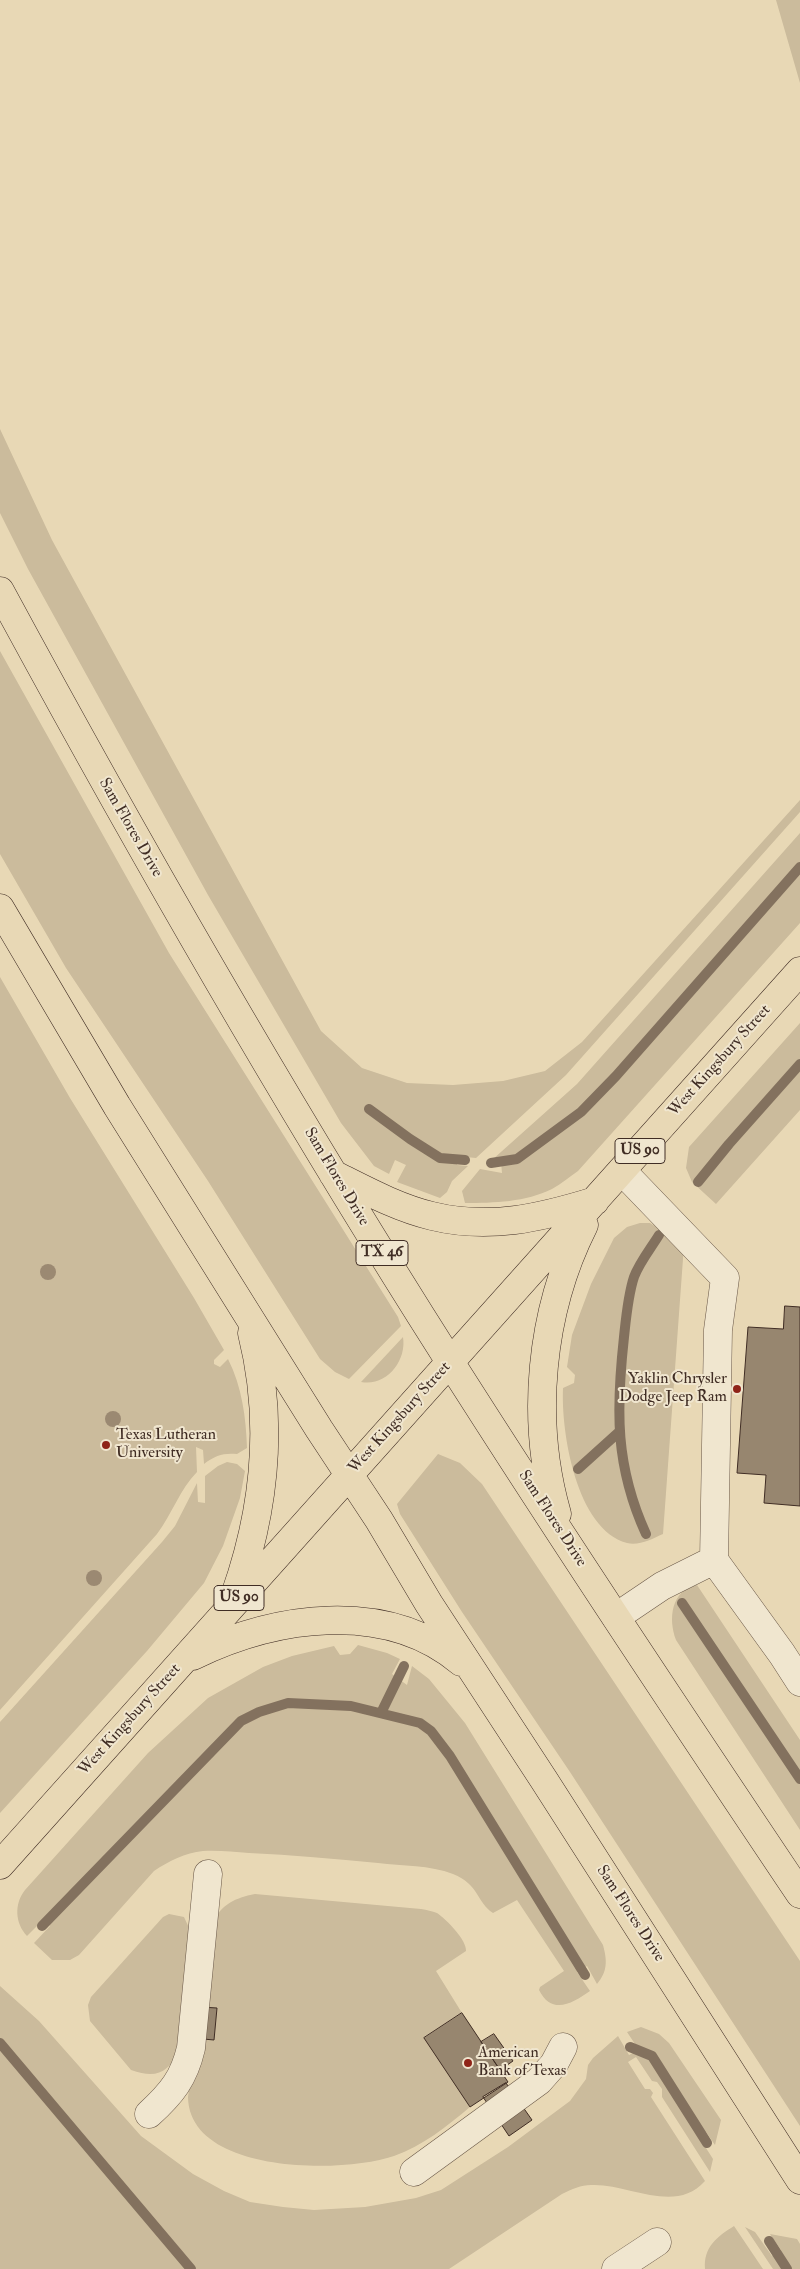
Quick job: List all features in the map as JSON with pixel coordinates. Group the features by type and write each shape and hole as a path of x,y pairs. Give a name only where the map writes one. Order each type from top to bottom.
{"main road":[{"name":"Sam Flores Drive","path":"0,591 97,770 214,975 334,1174 450,1361 616,1617 800,1894"},
{"name":"Sam Flores Drive","path":"0,908 117,1106 429,1604 800,2180"},
{"name":"West Kingsbury Street","path":"0,1865 800,971"},
{"path":"334,1174 376,1195 430,1216 458,1221 508,1221 545,1216 596,1201"},
{"path":"564,1537 551,1494 540,1414 554,1311 562,1278 576,1240 596,1201"},
{"path":"230,1608 246,1565 255,1528 264,1459 263,1392 257,1354 246,1312"},
{"path":"182,1662 214,1646 280,1626 315,1621 346,1620 378,1623 409,1631 435,1644 459,1660 477,1677"}],"lane":[{"path":"622,1171 725,1278 718,1330 714,1560 800,1682"},
{"path":"616,1617 662,1586 714,1560"},
{"path":"149,2114 169,2096 178,2082 186,2067 191,2048 208,1874"},
{"path":"414,2172 539,2081 554,2064 563,2048"},
{"path":"616,2269 657,2242"}],"shaded area":[{"path":"776,0 800,0 800,83"},
{"path":"0,429 52,540 321,1031 362,1068 407,1083 453,1085 503,1081 545,1071 582,1042 800,800 800,812 566,1075 476,1158 456,1156 457,1165 468,1166 452,1181 447,1192 440,1198 397,1182 406,1165 395,1160 389,1174 374,1166 341,1123 208,895 28,569 0,513"},
{"path":"0,651 169,953 398,1317 401,1326 349,1379 335,1372 320,1359 208,1181 66,968 0,854"},
{"path":"800,833 800,923 578,1171 552,1189 532,1197 498,1202 465,1203 462,1191 480,1169 502,1173 501,1162 492,1160 577,1084"},
{"name":"Texas Lutheran University","path":"0,977 70,1098 194,1298 224,1350 214,1360 214,1364 220,1367 228,1359 237,1380 246,1425 247,1448 237,1454 224,1454 204,1464 203,1450 196,1447 197,1472 186,1486 157,1534 0,1710"},
{"path":"800,1023 800,1110 716,1204 692,1182 686,1168 689,1147"},
{"path":"640,1223 650,1223 684,1245 663,1534 645,1542 632,1544 610,1534 595,1519 584,1499 575,1477 569,1453 565,1429 563,1388 574,1383 575,1375 567,1367 572,1335 591,1284 614,1238 627,1227"},
{"path":"403,1337 402,1355 393,1370 379,1380 361,1382"},
{"path":"438,1454 460,1463 482,1484 800,1961 800,2126 570,1772 462,1612 400,1514 397,1504"},
{"path":"227,1462 237,1464 245,1471 240,1498 223,1546 204,1583 147,1651 0,1813 0,1722 162,1542 175,1526 197,1483 198,1502 205,1503 205,1476"},
{"path":"697,1585 800,1740 800,1830 676,1640 672,1623 674,1606 682,1593 688,1588"},
{"path":"358,1645 387,1653 400,1659 392,1674 407,1685 412,1666 429,1679 465,1723 603,1945 606,1965 603,1975 597,1984 587,1966 577,1972 590,1991 570,2003 556,2005 550,2003 539,1990 540,1987 564,1971 517,1900 493,1913 473,1888 462,1878 444,1871 416,1866 226,1851 196,1852 177,1858 154,1871 79,1955 70,1960 52,1960 34,1943 50,1926 44,1919 27,1936 20,1925 17,1913 21,1895 148,1753 208,1698 263,1667 292,1656 334,1646 340,1655 350,1654"},
{"path":"255,1894 421,1909 437,1913 445,1920 460,1936 466,1951 436,1971 462,2013 424,2038 470,2107 415,2147 394,2156 370,2162 306,2166 272,2162 240,2154 213,2141 195,2122 188,2097 213,1922 225,1906"},
{"path":"169,1914 184,1917 190,1930 181,2050 166,2069 155,2074 140,2073 131,2070 90,2021 88,2005 91,1997 163,1917"},
{"path":"0,1986 39,2021 141,2136 193,2174 224,2191 250,2202 314,2210 365,2207 416,2198 441,2190 508,2147 570,2101 586,2079 588,2065 593,2058 618,2036 629,2055 639,2050 627,2032 641,2027 659,2034 669,2043 721,2120 715,2145 706,2132 699,2137 713,2159 710,2172 662,2097 662,2089 657,2082 652,2081 636,2057 628,2062 645,2089 650,2089 653,2093 651,2097 705,2181 693,2191 680,2196 651,2195 605,2186 587,2185 576,2188 562,2194 449,2269 0,2269"},
{"path":"734,2226 763,2269 705,2269 706,2254 709,2248 717,2238"},
{"path":"745,2227 755,2232 772,2256 781,2250 770,2234 797,2239 800,2244 800,2269 773,2269"}],"building":[{"path":"785,1306 800,1307 800,1506 764,1503 766,1475 737,1473 748,1327 783,1329"},
{"path":"184,2006 217,2008 214,2040 182,2037"},
{"name":"American Bank of Texas","path":"462,2013 508,2082 470,2107 424,2038"},
{"path":"494,2034 513,2061 500,2070 481,2042"},
{"path":"506,2083 532,2120 509,2136 483,2097"}],"waterway":[{"path":"491,1163 517,1159 581,1112 616,1076 800,867"},
{"path":"698,1182 800,1064"},
{"path":"369,1109 440,1158 465,1160"},
{"path":"646,1534 628,1485 623,1461 619,1413 621,1364 626,1314 634,1277 659,1235"},
{"path":"578,1469 619,1432"},
{"path":"682,1603 800,1779"},
{"path":"381,1713 404,1666"},
{"path":"42,1926 241,1721 259,1712 288,1703 351,1706 420,1723 431,1731 450,1756 585,1975"},
{"path":"0,2043 191,2269"},
{"path":"630,2047 652,2056 707,2143"},
{"path":"769,2241 787,2269"}],"place":[{"name":"Yaklin Chrysler Dodge Jeep Ram","path":"737,1389"},
{"name":"Texas Lutheran University","path":"106,1445"},
{"name":"American Bank of Texas","path":"468,2063"}]}
